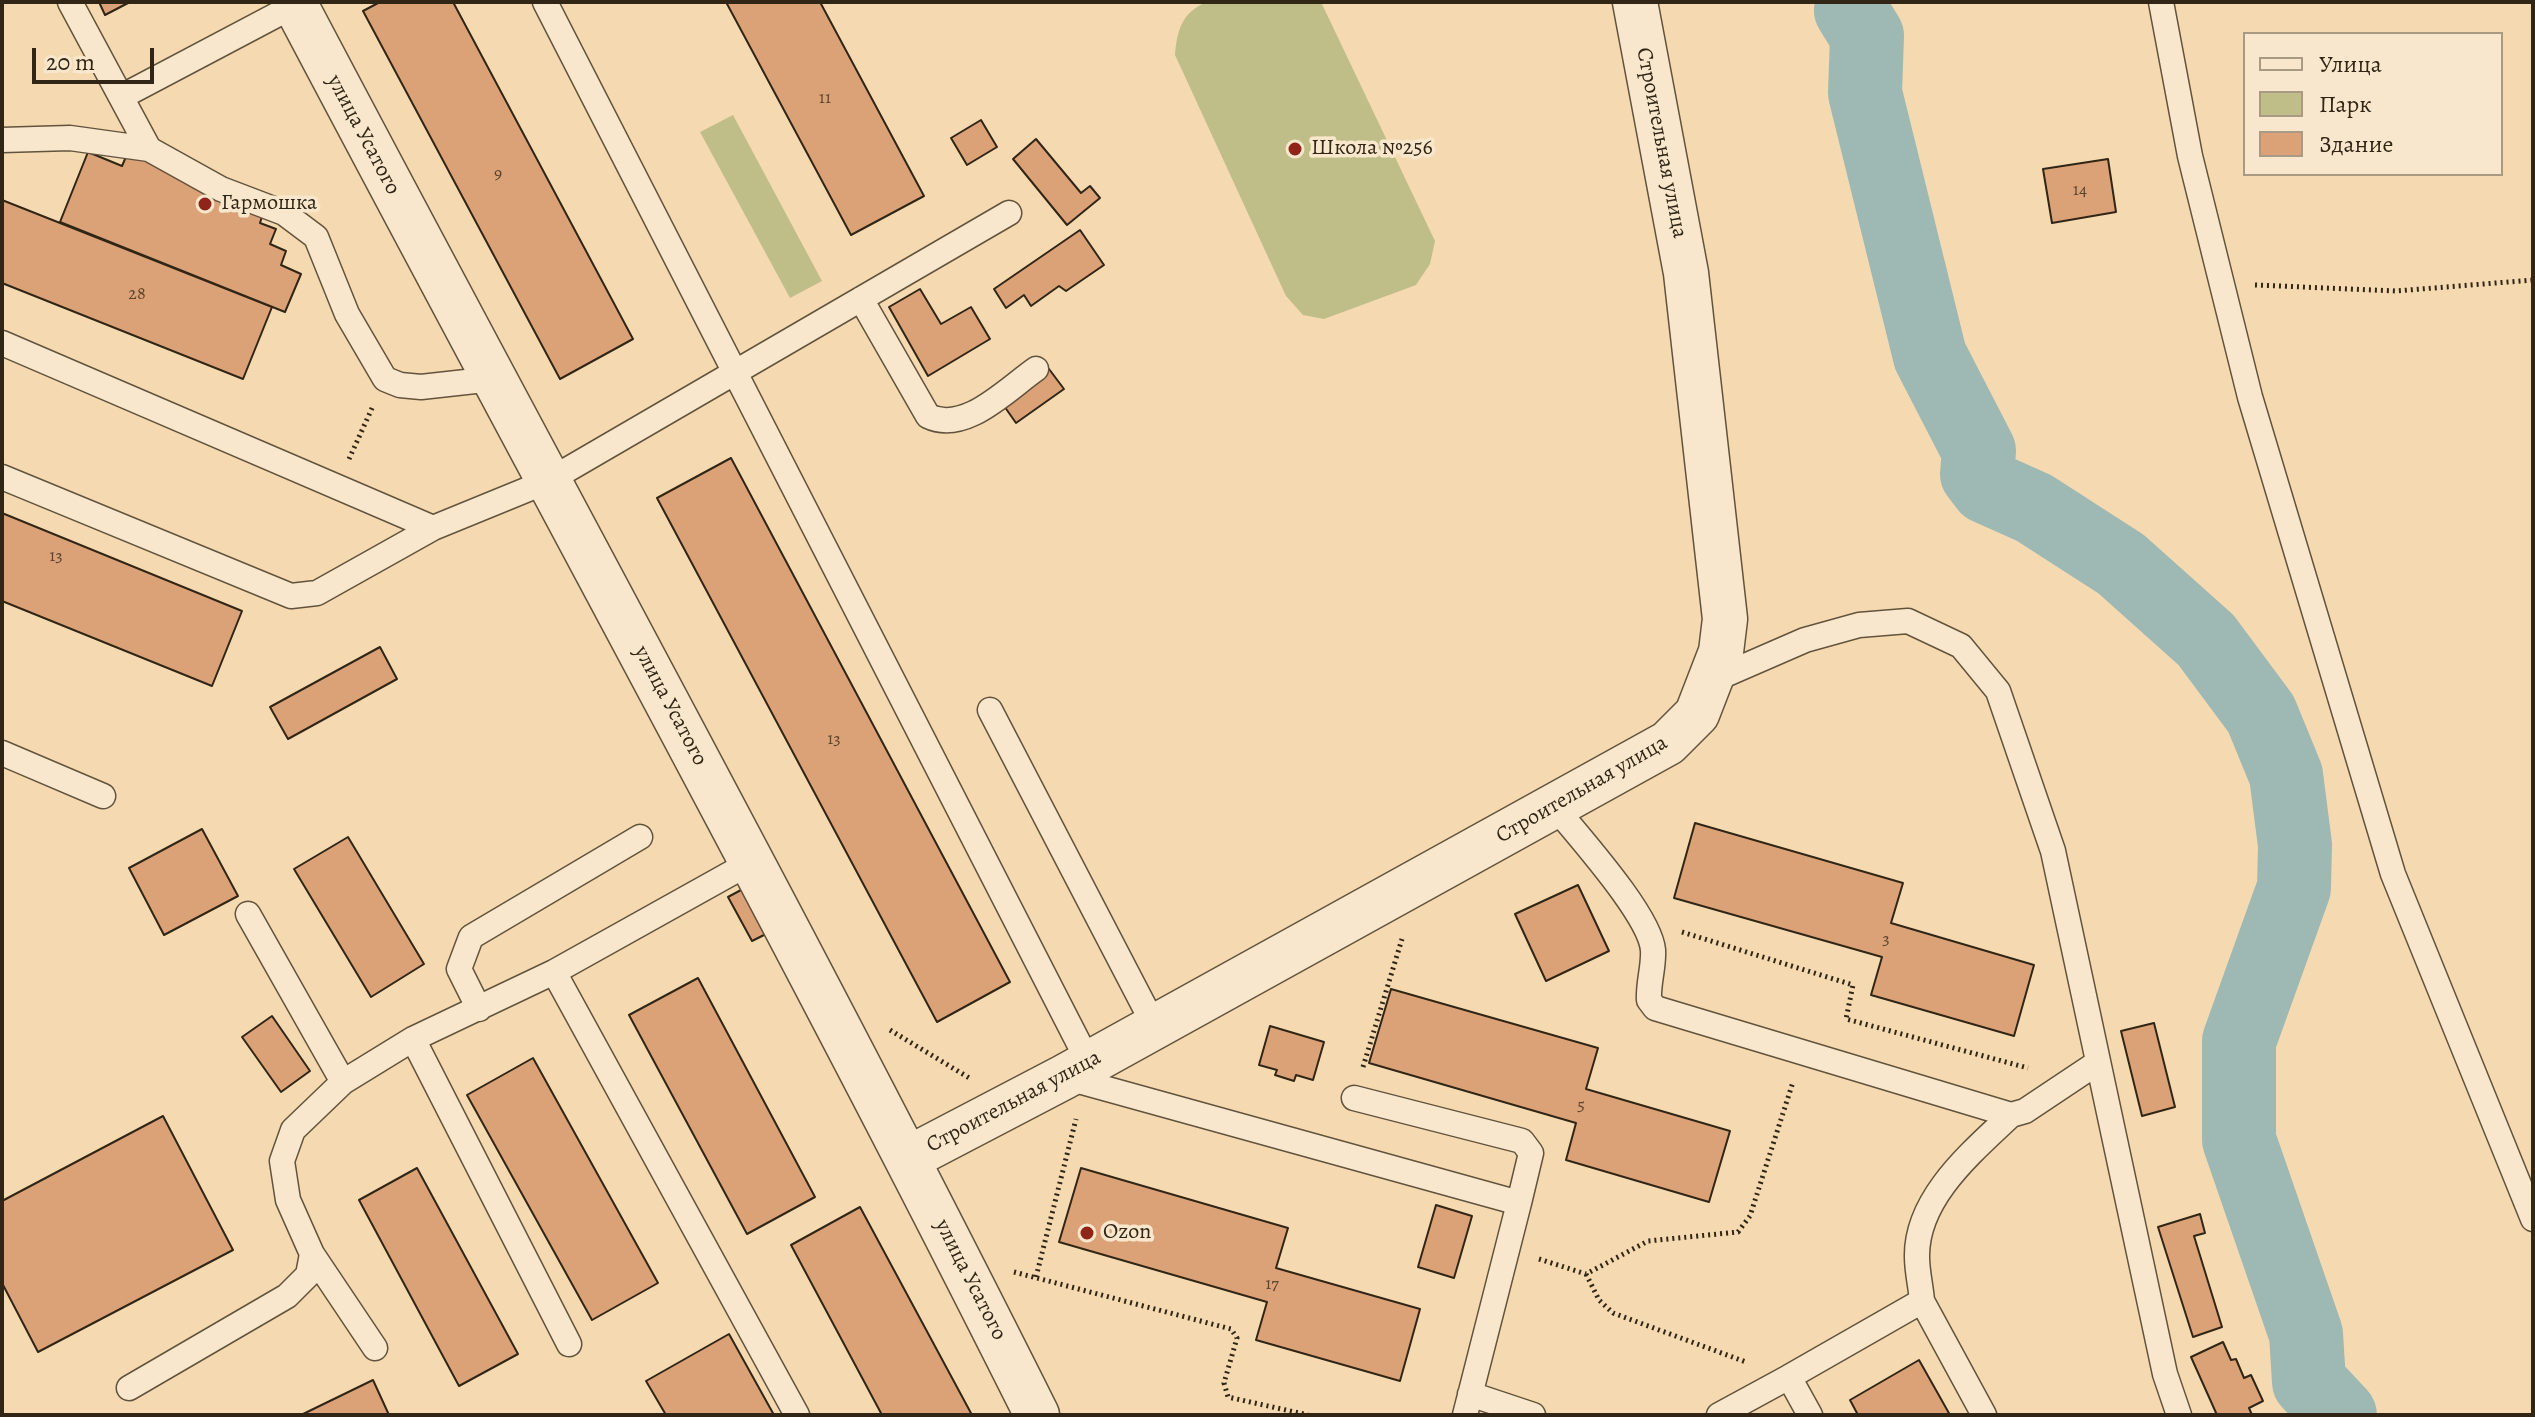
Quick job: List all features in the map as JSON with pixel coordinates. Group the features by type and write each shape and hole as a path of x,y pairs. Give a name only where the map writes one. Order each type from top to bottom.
{"street":[{"name":"Строительная улица","path":"909,1158 1079,1074 1155,1027 1668,743 1697,714 1713,680 1725,619 1718,530 1686,273 1635,2"},
{"name":"улица Усатого","path":"297,3 493,379 909,1158 1037,1415"}],"lane":[{"path":"70,2 149,149"},
{"path":"545,2 733,372 1079,1074 1519,1203"},
{"path":"2161,2 2190,156 2250,397 2393,874 2533,1219"},
{"path":"121,97 297,3"},
{"path":"2,140 70,138 149,149 221,189 303,225 316,237 347,314 385,379 400,385 421,387 493,379"},
{"path":"2,477 291,596 317,593 433,528 548,481 1009,213"},
{"path":"861,299 928,416 943,424 962,420 1036,369"},
{"path":"2,343 433,528"},
{"path":"1713,680 1805,640 1859,625 1908,621 1961,646 1998,691 2053,851 2165,1374 2179,1415"},
{"path":"990,710 1155,1027"},
{"path":"2,753 103,796"},
{"path":"1554,806 1632,906 1647,931 1653,950 1649,1000 1655,1008 2011,1115"},
{"path":"479,1009 459,969 471,937 640,837"},
{"path":"375,1348 312,1254 288,1200 282,1161 293,1130 343,1082 413,1039 554,972 753,861"},
{"path":"248,914 343,1082"},
{"path":"554,972 797,1415"},
{"path":"413,1039 569,1344"},
{"path":"1984,1415 1922,1301 1916,1255 1923,1224 1937,1192 1969,1154 2011,1115 2025,1111 2097,1063"},
{"path":"1354,1098 1522,1141 1531,1153 1467,1404 1533,1415"},
{"path":"129,1388 287,1296 308,1275 312,1254"},
{"path":"1719,1415 1922,1301"},
{"path":"1789,1377 1810,1415"}],"path":[{"path":"2222,283 2396,291 2533,280"},
{"path":"337,487 385,379"},
{"path":"1354,1098 1418,883"},
{"path":"1680,932 1853,985 1846,1019 2071,1080"},
{"path":"889,1029 959,1073 1019,1101"},
{"path":"1507,1249 1586,1274 1648,1241 1738,1232 1750,1216 1803,1053"},
{"path":"1036,1277 1079,1074"},
{"path":"1009,1270 1231,1329 1237,1338 1224,1383 1228,1397 1308,1415"},
{"path":"1586,1274 1599,1300 1613,1313 1789,1377"}],"green space":[{"path":"1207,2 1321,2 1435,241 1430,264 1416,285 1324,319 1303,315 1286,296 1175,55 1182,23 1192,11"},
{"path":"733,115 822,281 790,298 700,132"}],"building":[{"path":"99,2 130,2 105,15"},
{"path":"380,2 453,2 633,339 560,379 363,11"},
{"path":"726,2 820,2 924,196 851,235"},
{"path":"981,120 997,147 967,165 951,138"},
{"path":"1036,139 1081,193 1090,186 1100,198 1067,225 1013,159"},
{"path":"88,152 122,166 128,152 265,207 260,223 276,229 270,244 286,251 281,265 301,274 285,312 60,222"},
{"path":"2108,159 2116,212 2052,223 2043,169"},
{"path":"2,200 272,307 243,379 2,283"},
{"path":"1080,230 1104,265 1066,291 1059,286 1031,306 1024,295 1006,308 994,289"},
{"path":"920,289 941,324 971,307 990,339 928,376 889,307"},
{"path":"1049,369 1064,389 1016,423 1002,403"},
{"path":"731,458 1010,982 937,1022 657,498"},
{"path":"2,513 242,611 212,686 2,601"},
{"path":"380,647 397,679 288,739 270,707"},
{"path":"1695,823 1903,883 1891,923 2034,965 2014,1036 1871,995 1882,957 1674,898"},
{"path":"202,829 238,896 164,935 129,868"},
{"path":"348,837 424,964 371,997 294,869"},
{"path":"754,883 778,928 752,941 728,897"},
{"path":"1578,885 1609,951 1546,981 1515,914"},
{"path":"698,978 815,1197 747,1234 629,1015"},
{"path":"1391,989 1598,1048 1586,1089 1730,1131 1709,1202 1566,1160 1576,1123 1369,1063"},
{"path":"272,1016 310,1071 281,1092 242,1037"},
{"path":"2154,1023 2175,1107 2142,1116 2121,1031"},
{"path":"1270,1026 1324,1042 1313,1080 1296,1075 1294,1081 1275,1075 1277,1070 1259,1065"},
{"path":"533,1058 658,1283 592,1320 467,1095"},
{"path":"163,1116 233,1250 38,1352 2,1283 2,1201"},
{"path":"417,1168 518,1354 459,1386 359,1200"},
{"path":"1081,1168 1288,1228 1276,1268 1420,1309 1400,1381 1256,1340 1267,1302 1059,1242"},
{"path":"1436,1205 1472,1216 1454,1278 1418,1267"},
{"path":"860,1207 972,1415 882,1415 791,1245"},
{"path":"2200,1214 2205,1233 2194,1236 2222,1327 2193,1337 2158,1227"},
{"path":"729,1334 774,1415 666,1415 646,1381"},
{"path":"2223,1342 2231,1360 2236,1359 2244,1378 2251,1375 2263,1401 2249,1408 2252,1415 2217,1415 2191,1357"},
{"path":"1919,1360 1950,1415 1858,1415 1850,1400"},
{"path":"373,1380 389,1415 301,1415"}],"waterway":[{"path":"1853,2 1851,10 1867,36 1865,93 1930,356 1979,451 1977,474 1987,487 2034,508 2121,564 2206,640 2261,714 2286,775 2295,845 2294,888 2239,1041 2239,1140 2306,1334 2309,1382 2340,1415"}],"place":[{"name":"Школа №256","path":"1295,149"},
{"name":"Гармошка","path":"205,204"},
{"name":"Ozon","path":"1087,1233"}]}
